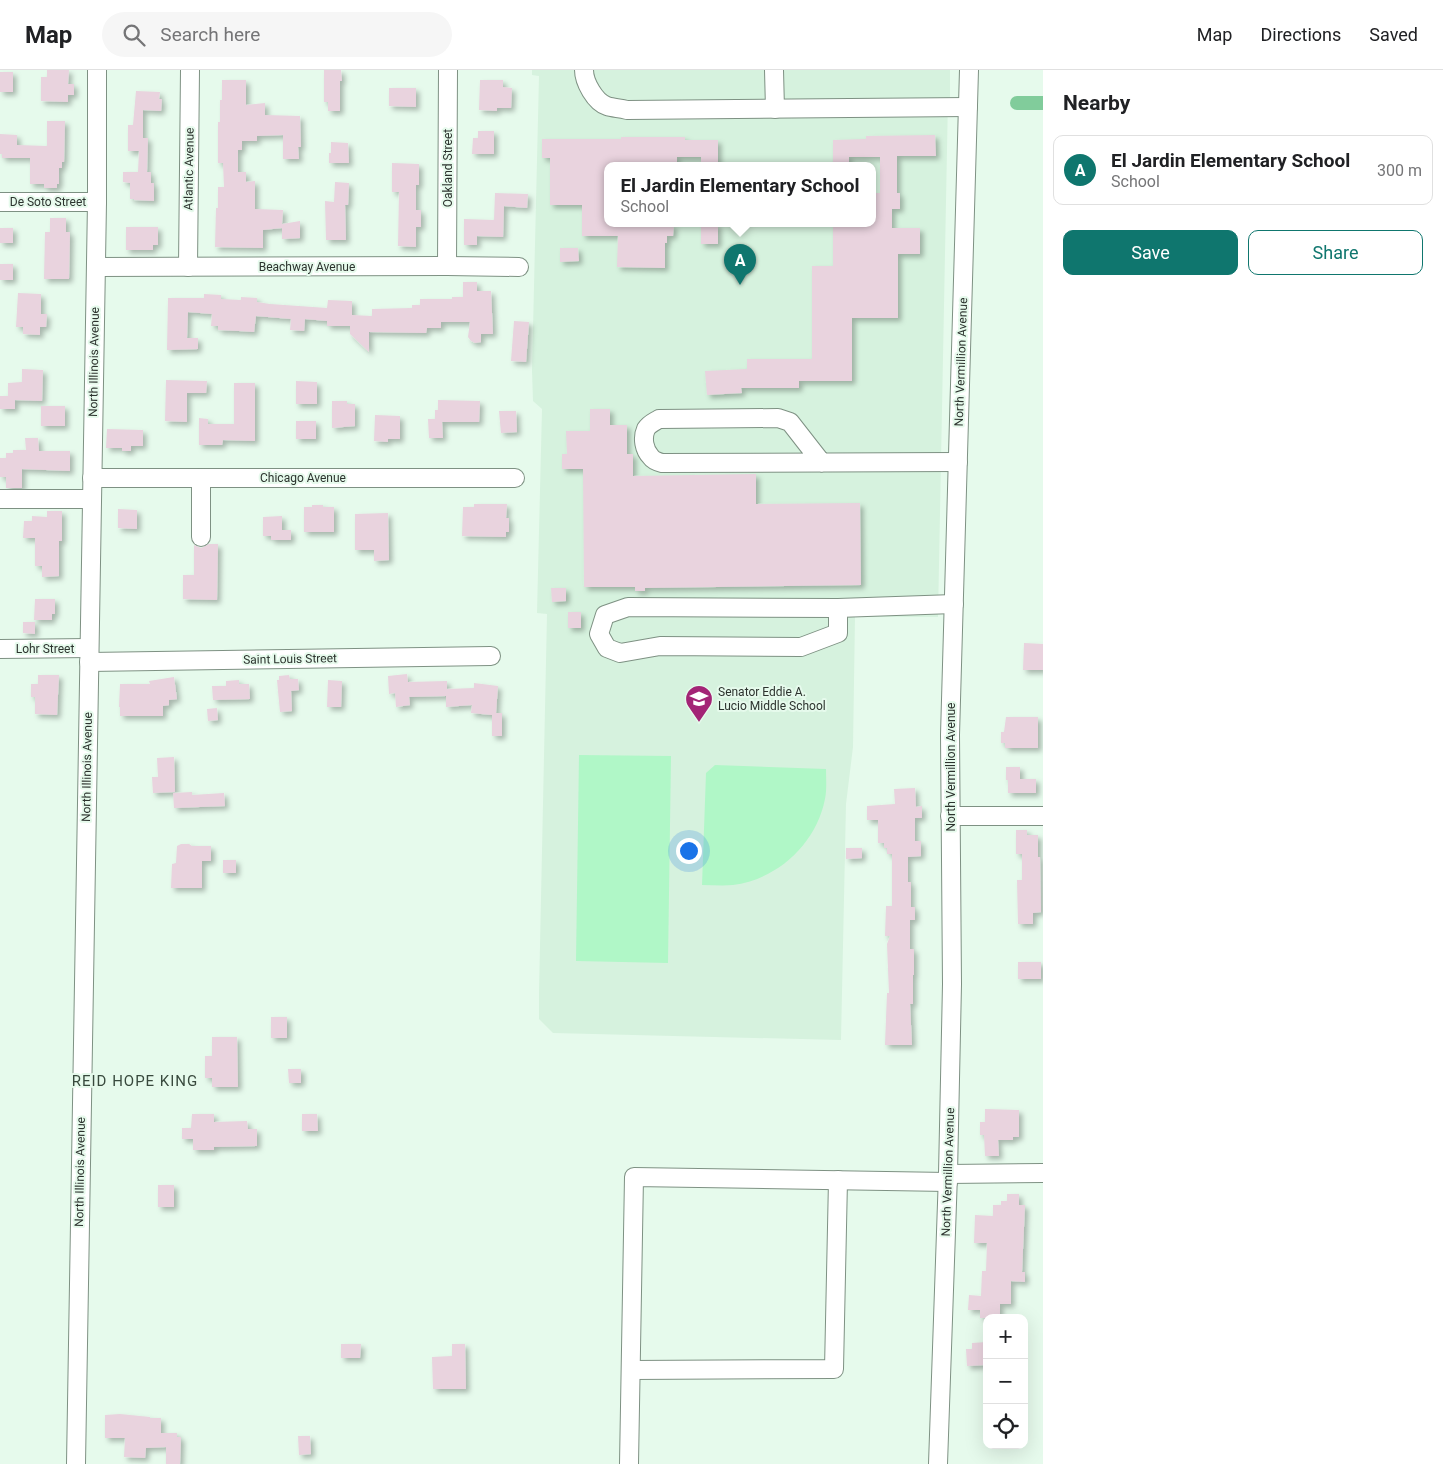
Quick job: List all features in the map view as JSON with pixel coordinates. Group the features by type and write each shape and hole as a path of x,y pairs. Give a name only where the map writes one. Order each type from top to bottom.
{"street":[{"name":"North Illinois Avenue","path":"76,1464 97,202 97,70"},
{"name":"Atlantic Avenue","path":"188,267 190,70"},
{"name":"Oakland Street","path":"447,266 448,70"},
{"path":"584,70 590,91 605,106 627,110 968,108"},
{"path":"774,70 775,109"},
{"name":"North Vermillion Avenue","path":"938,1464 948,1178 952,984 950,735 969,70"},
{"name":"De Soto Street","path":"0,202 97,202"},
{"name":"Beachway Avenue","path":"96,267 519,267"},
{"path":"822,463 790,422 778,418 659,419 651,423 646,430 644,440 645,449 651,458 662,463 822,463 958,462"},
{"name":"Chicago Avenue","path":"92,478 515,478"},
{"path":"200,537 201,478"},
{"path":"0,499 92,499"},
{"path":"838,608 838,633 801,647 660,646 620,653 607,648 599,634 605,615 628,607 838,608 954,604"},
{"name":"Lohr Street","path":"0,649 89,655"},
{"name":"Saint Louis Street","path":"89,655 491,656"},
{"path":"950,816 1043,816"},
{"path":"629,1464 634,1177 838,1180 948,1178 1043,1173"},
{"path":"631,1370 834,1369 838,1180"}],"shaded area":[{"name":"Senator Eddie A. Lucio Middle School","path":"532,70 950,70 938,617 855,617 853,747 846,804 841,1040 553,1033 539,1019 547,614 537,613 542,409 533,401 532,371 539,76 532,75"}],"green space":[{"path":"579,755 671,756 668,963 576,961"},
{"path":"715,765 826,769 826,795 813,831 804,844 780,867 750,881 733,885 702,885 706,773"}],"building":[{"path":"47,70 69,70 68,84 74,84 74,95 68,95 68,102 41,101 41,77 47,77"},
{"path":"324,70 341,70 340,111 328,111 328,102 324,102"},
{"path":"0,72 13,72 13,92 0,92"},
{"path":"222,80 246,80 246,105 265,103 265,115 300,116 301,147 298,147 299,159 283,159 283,135 257,136 257,141 242,141 242,150 238,150 238,172 246,172 246,182 255,181 255,209 283,210 282,224 300,221 300,238 282,239 282,228 263,230 263,248 215,247 218,187 224,187 223,163 218,163 218,122 220,122"},
{"path":"480,80 503,80 503,87 512,88 511,108 497,108 497,111 479,110"},
{"path":"389,88 416,88 416,107 389,106"},
{"path":"136,91 160,92 159,99 162,99 161,111 143,110 143,138 148,138 147,172 151,172 151,183 154,183 154,201 130,199 130,183 123,182 123,172 138,172 139,151 128,151 128,125 133,125"},
{"path":"47,121 65,121 64,162 62,162 62,168 59,168 59,184 57,184 57,188 44,188 44,184 30,184 30,158 2,158 2,154 0,154 0,134 17,135 17,145 47,146"},
{"path":"478,131 494,131 494,154 472,154 473,138 478,138"},
{"path":"935,135 936,156 897,156 897,193 900,193 900,209 892,209 892,228 920,228 920,254 898,254 898,318 852,318 852,381 799,381 799,388 741,388 742,393 707,395 705,371 747,369 747,359 812,359 812,266 833,266 833,227 876,227 876,193 880,193 880,157 849,157 849,162 833,162 833,140 866,139 866,136"},
{"path":"621,137 685,137 685,140 718,140 718,162 701,162 701,157 677,157 677,162 604,162 604,227 674,227 673,236 667,236 667,243 665,243 665,268 617,267 618,236 582,236 582,205 550,205 550,158 542,158 542,139 621,139"},
{"path":"331,142 348,143 349,163 329,163"},
{"path":"392,163 419,164 419,185 416,185 416,210 421,210 421,227 416,227 416,247 398,246 399,192 392,192"},
{"path":"335,182 349,183 348,205 345,205 346,240 326,240 325,201 334,202"},
{"path":"495,193 528,194 527,208 504,206 503,237 477,236 477,245 464,245 464,219 494,220"},
{"path":"50,218 66,218 66,232 70,232 69,279 44,279 45,232 50,232"},
{"path":"126,227 158,227 158,245 153,245 153,250 126,250"},
{"path":"701,227 718,227 718,244 701,244"},
{"path":"0,228 13,228 13,243 0,243"},
{"path":"560,248 578,248 579,261 560,262"},
{"path":"0,264 13,264 13,280 0,280"},
{"path":"463,282 477,282 477,291 491,291 493,334 481,334 481,342 475,343 468,337 470,322 441,322 441,328 427,328 426,333 369,332 369,352 350,334 350,326 327,326 327,321 305,319 304,331 290,330 291,319 256,316 254,332 218,330 218,326 211,326 212,314 188,312 187,338 198,338 198,349 167,350 168,298 204,298 204,294 221,295 221,299 241,300 241,297 257,298 257,302 270,304 327,308 328,300 352,301 352,315 372,316 372,309 412,308 412,305 420,305 420,299 463,297"},
{"path":"18,293 41,294 41,314 47,314 46,327 40,327 40,335 23,334 23,327 16,327"},
{"path":"514,321 529,322 526,362 511,361"},
{"path":"22,369 43,370 42,401 15,400 15,409 0,409 0,396 8,396 8,383 22,382"},
{"path":"166,380 207,381 206,393 187,393 187,422 165,421"},
{"path":"296,381 317,382 317,404 296,404"},
{"path":"234,383 255,383 255,441 223,440 222,445 199,445 199,418 208,419 208,424 234,424"},
{"path":"438,400 480,401 479,422 442,422 443,438 429,438 428,419 435,419 435,410 438,410"},
{"path":"332,401 347,401 347,404 355,404 355,426 332,428"},
{"path":"41,406 65,406 65,426 41,426"},
{"path":"590,409 610,409 610,425 627,425 627,454 633,454 633,476 756,474 756,504 860,503 861,585 645,588 645,591 635,591 635,587 584,587 583,469 562,469 562,454 567,454 566,431 590,431"},
{"path":"499,411 516,411 517,432 501,433"},
{"path":"375,415 400,416 400,439 388,439 388,442 374,441"},
{"path":"296,421 316,421 316,439 296,439"},
{"path":"107,429 143,430 143,446 131,446 131,451 122,451 122,448 106,448"},
{"path":"25,438 38,438 39,451 70,451 70,471 22,469 22,488 6,488 6,477 0,477 0,458 6,458 6,453 13,453 13,450 26,450"},
{"path":"474,504 507,504 506,518 509,518 509,532 506,532 506,537 462,536 463,507 474,507"},
{"path":"312,505 334,507 334,532 304,532 304,507 312,507"},
{"path":"118,509 137,510 137,529 118,528"},
{"path":"47,511 62,511 62,541 59,541 59,576 42,577 42,566 35,566 35,538 23,538 24,521 32,521 32,516 47,517"},
{"path":"388,513 389,560 374,561 374,550 355,550 355,514"},
{"path":"282,516 282,530 291,530 291,540 271,540 271,536 263,536 263,517"},
{"path":"209,544 218,544 217,600 183,599 183,575 194,575 194,545 201,548"},
{"path":"551,588 566,588 566,601 552,602"},
{"path":"35,599 55,599 55,614 52,614 52,620 34,620"},
{"path":"568,612 581,612 581,628 568,628"},
{"path":"23,622 35,622 35,634 23,633"},
{"path":"1024,643 1043,644 1043,670 1023,670"},
{"path":"407,674 408,682 447,681 447,689 474,688 474,683 498,686 496,713 502,713 502,736 492,736 492,715 471,713 472,705 446,707 446,696 409,697 410,705 396,707 395,693 389,694 388,676"},
{"path":"38,675 59,675 57,715 35,714 35,697 31,697 31,684 38,684"},
{"path":"289,675 290,679 298,679 299,690 291,691 292,711 280,712 277,680 279,680 279,676"},
{"path":"174,677 177,699 169,700 169,705 163,706 163,716 120,716 120,684 150,684 149,681"},
{"path":"239,680 239,684 249,684 250,699 213,700 212,686 226,686 226,681"},
{"path":"328,680 342,681 341,707 327,707"},
{"path":"217,708 218,720 208,721 207,709"},
{"path":"1006,717 1038,717 1038,748 1005,748 1005,743 1001,743 1001,732 1004,732"},
{"path":"174,757 175,792 153,793 152,777 158,777 157,758"},
{"path":"1006,767 1020,767 1020,779 1036,779 1036,793 1008,793"},
{"path":"915,788 916,807 922,806 922,818 915,818 915,841 921,841 921,856 908,857 911,907 915,907 915,920 910,920 910,949 914,949 913,1004 910,1004 912,1045 885,1045 887,993 889,993 887,944 890,936 885,936 886,906 892,906 892,854 887,854 887,848 884,848 884,843 878,843 878,820 867,820 867,806 895,804 894,789"},
{"path":"192,792 192,795 224,793 225,806 174,808 173,793"},
{"path":"1016,830 1027,830 1027,835 1038,835 1041,912 1033,913 1033,924 1018,924 1017,880 1022,880 1022,854 1016,854"},
{"path":"181,844 211,846 211,861 202,861 202,888 171,888 172,864 176,863 177,846"},
{"path":"846,848 862,848 862,858 846,859"},
{"path":"223,860 236,860 236,873 223,873"},
{"path":"1018,962 1041,962 1041,979 1018,979"},
{"path":"271,1017 287,1017 287,1038 271,1038"},
{"path":"212,1037 237,1037 238,1087 212,1087 212,1078 205,1078 205,1056 212,1056"},
{"path":"288,1069 301,1069 301,1083 289,1083"},
{"path":"985,1109 1019,1110 1019,1137 1013,1137 1013,1140 998,1140 999,1156 985,1156 984,1135 980,1135 980,1122 985,1122"},
{"path":"192,1114 214,1114 214,1122 247,1121 248,1129 257,1129 257,1146 214,1147 214,1150 193,1150 193,1139 182,1139 182,1128 191,1128"},
{"path":"302,1114 317,1114 318,1131 302,1131"},
{"path":"158,1185 174,1185 174,1207 158,1207"},
{"path":"1007,1194 1019,1194 1019,1205 1025,1205 1022,1272 1025,1272 1025,1282 1011,1281 1011,1304 1000,1304 1000,1314 983,1314 983,1318 980,1318 980,1310 968,1310 969,1295 981,1296 982,1271 986,1271 987,1243 974,1243 975,1215 993,1216 993,1205 1001,1205 1001,1201 1007,1201"},
{"path":"983,1342 983,1365 967,1366 966,1349 972,1349 972,1343"},
{"path":"341,1344 361,1344 360,1358 341,1358"},
{"path":"452,1344 465,1344 466,1389 433,1389 432,1357 452,1356"},
{"path":"120,1414 161,1418 161,1433 177,1433 177,1437 181,1437 180,1464 166,1464 166,1447 146,1448 145,1458 124,1457 125,1438 105,1438 105,1415"},
{"path":"298,1436 310,1436 311,1454 299,1455"}],"waterway":[{"path":"1017,103 1043,103"}],"place":[{"name":"El Jardin Elementary School","path":"740,285"},
{"name":"Senator Eddie A. Lucio Middle School","path":"699,723"}],"district":[{"name":"REID HOPE KING","path":"135,1081"}]}
